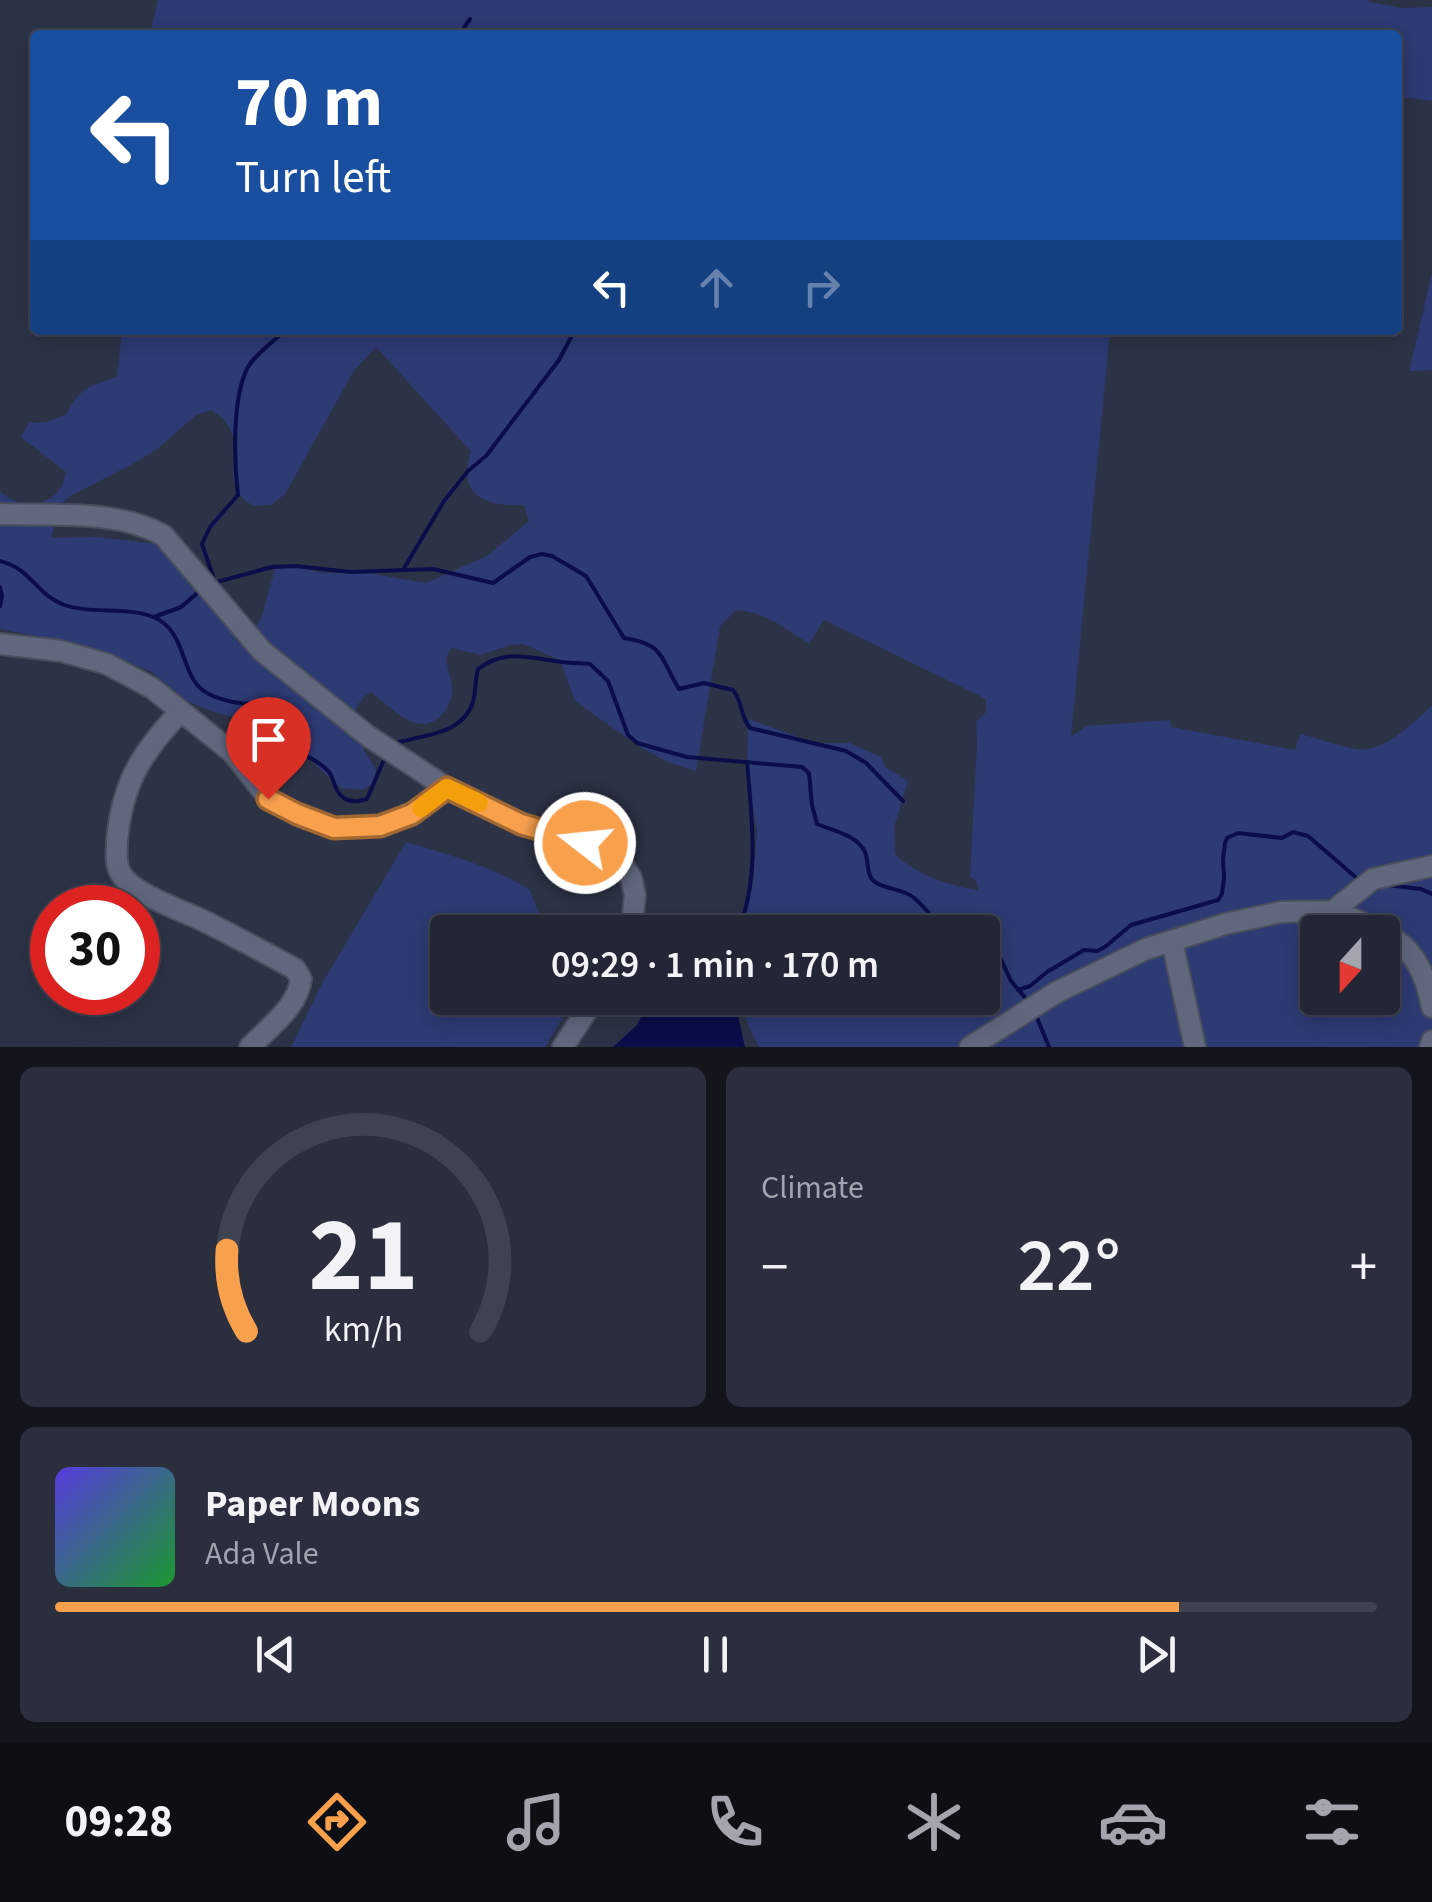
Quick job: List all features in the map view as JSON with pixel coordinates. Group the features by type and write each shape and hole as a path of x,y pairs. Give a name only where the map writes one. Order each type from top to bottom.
{"street":[{"path":"0,514 92,516 144,525 163,535 262,651 368,736 447,788 521,824 607,849 631,877 635,895 633,915"},
{"path":"0,644 62,652 108,664 152,688 233,753 268,799 334,828 380,826 412,814 447,788"},
{"path":"180,712 155,738 131,781 120,817 116,856 120,873 149,896 295,969 302,979 300,990 250,1047"},
{"path":"1333,911 1373,879 1432,866"},
{"path":"970,1047 1032,1008 1146,949 1225,924 1281,912 1333,911 1397,939 1414,955 1427,980 1432,1006"},
{"path":"1172,940 1195,1047"},
{"path":"563,1047 584,1015"}],"shaded area":[{"path":"158,0 1368,0 1402,8 1432,7 1432,101 1402,97 1402,30 151,30"},
{"path":"1432,274 1432,370 1409,371"},
{"path":"121,335 1110,335 1071,737 1086,726 1170,720 1171,727 1295,750 1300,734 1366,749 1397,736 1432,706 1432,1047 759,1047 745,1015 1000,1015 1000,915 746,915 757,830 747,780 748,719 815,743 850,743 881,757 885,767 908,781 894,827 895,854 934,878 978,890 976,880 970,877 976,722 986,712 986,699 824,620 809,644 766,617 736,610 720,626 696,771 640,747 575,701 560,660 523,644 481,655 452,648 446,657 451,697 445,711 435,720 426,724 406,719 371,692 361,700 355,709 355,729 376,769 373,784 362,790 341,788 309,759 290,749 267,715 254,713 236,718 217,713 187,701 152,672 86,646 0,629 0,491 30,504 47,500 60,489 66,472 21,437 29,423 66,415 86,389 117,377","holes":["376,347 471,451 467,467 475,493 489,502 524,505 529,521 487,556 426,583 367,573 324,573 289,565 275,569 261,619 255,627 232,623 156,544 97,537 51,538 61,504 70,496 131,465 157,449 196,415 212,410 232,432 233,475 241,496 253,506 271,505 285,494 353,372"]},
{"path":"406,842 516,882 530,890 541,915 430,915 430,1015 564,1015 545,1047 291,1047 323,982"},
{"path":"642,1015 738,1015 745,1047 613,1047"}],"waterway":[{"path":"462,30 470,19"},
{"path":"215,582 202,544 210,527 238,495 235,431 242,382 254,359 280,335"},
{"path":"403,570 444,501 486,456 559,360 572,335"},
{"path":"213,583 272,567 296,566 350,572 433,569 493,583 530,557 552,556 586,576 624,638 647,644 660,654 679,689 704,683 733,690 750,728 846,751 866,763 903,801"},
{"path":"0,561 20,570 62,604 143,614 164,623 178,642 196,684 226,700 270,704 284,740 324,767 338,793 347,800 367,799 383,762"},
{"path":"0,587 0,606"},
{"path":"154,617 181,607 201,590"},
{"path":"397,743 441,732 460,721 473,702 478,669 495,659 521,656 590,664 608,681 628,735 637,743 687,757 802,767 809,773 817,824 857,841 865,852 872,879 913,897 930,915"},
{"path":"744,915 752,869 747,762"},
{"path":"1018,990 1084,950 1105,947 1131,925 1218,900 1224,878 1225,843 1238,833 1282,838 1293,832 1308,836 1359,880"},
{"path":"1388,885 1432,894"},
{"path":"1000,957 1011,981 1028,1001"},
{"path":"1035,1013 1049,1047"}],"slow traffic":[{"path":"421,808 447,788 479,803"}],"route":[{"path":"268,799 334,828 380,826 412,814 447,788 521,824 585,843"}]}
